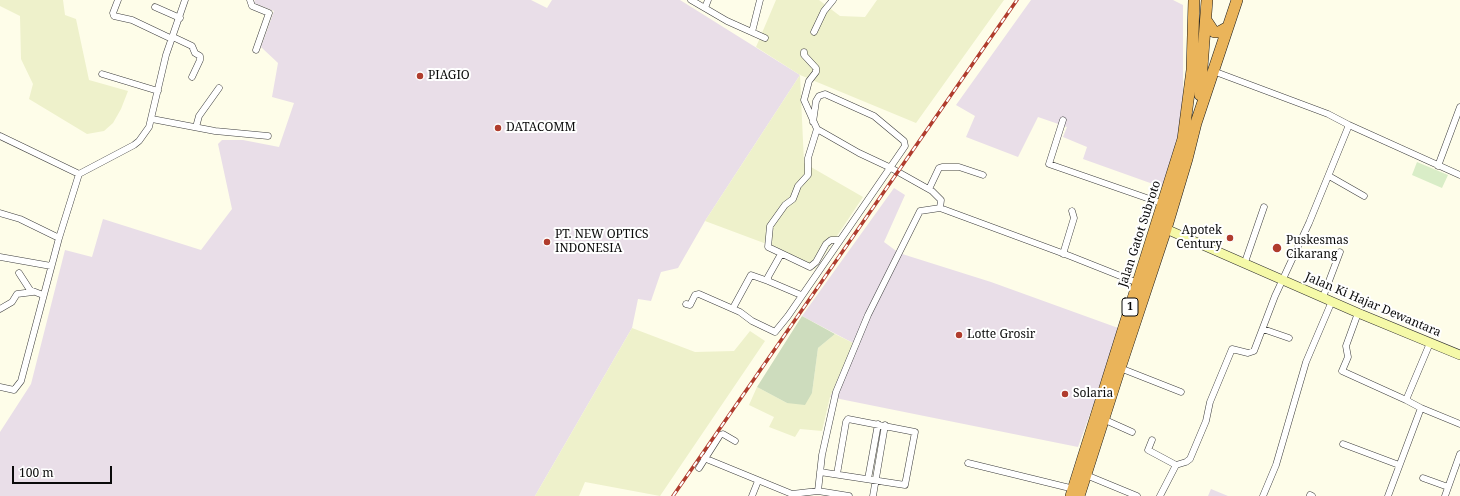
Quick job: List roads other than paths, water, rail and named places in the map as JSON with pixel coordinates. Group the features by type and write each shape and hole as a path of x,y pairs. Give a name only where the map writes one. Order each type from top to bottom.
{"highway":[{"name":"Jalan Gatot Subroto","path":"1075,494 1183,139 1192,70 1194,0"},
{"name":"1","path":"1196,123 1203,72 1206,0"},
{"name":"1","path":"1196,123 1237,0"},
{"path":"1206,20 1214,32 1219,32 1228,27"},
{"name":"Jalan Gatot Subroto","path":"1075,494 1086,475 1166,229 1196,123"}],"main road":[{"name":"Jalan Ki Hajar Dewantara","path":"1166,229 1245,262 1358,313 1460,355"}],"street":[{"path":"118,0 113,13 114,16 132,20 192,46 195,53 200,56 200,60 192,77"},
{"path":"0,388 14,390 21,381 51,266 79,174 126,150 139,141 149,127 166,55 185,0"},
{"path":"250,0 252,6 269,13 256,50"},
{"path":"691,0 765,38"},
{"path":"705,8 708,0"},
{"path":"752,32 760,0"},
{"path":"814,32 824,11 833,0"},
{"path":"155,7 180,18"},
{"path":"804,52 804,55 816,68 816,72 809,81 804,100 813,122 818,128 859,153 891,168 929,189 941,200 940,208"},
{"path":"1214,71 1321,111 1460,175"},
{"path":"102,74 158,91"},
{"path":"196,127 199,116 219,88"},
{"path":"686,304 690,305 697,294 733,308 752,321 775,332 788,316 801,295 904,148 905,143 891,129 874,116 865,113 833,96 823,94 816,101 813,122"},
{"path":"1438,166 1460,107"},
{"path":"152,119 196,127 268,136"},
{"path":"1063,120 1049,164 1164,204"},
{"path":"1152,440 1148,450 1176,465 1190,459 1206,421 1210,402 1232,349 1252,353 1329,176 1349,125"},
{"path":"818,128 808,158 808,174 798,186 793,199 775,217 768,230 768,247 810,267 816,262 826,244 831,240 840,240"},
{"path":"0,136 79,174"},
{"path":"929,189 939,168 942,166 959,167 983,175"},
{"path":"1329,176 1364,196"},
{"path":"1245,262 1264,207"},
{"path":"818,491 820,472 834,399 868,316 918,213 925,210 940,208 1138,284"},
{"path":"1063,254 1074,218 1072,211"},
{"path":"0,213 20,219 59,238"},
{"path":"1323,297 1340,252"},
{"path":"768,281 768,277 781,254"},
{"path":"0,257 51,266"},
{"path":"20,273 27,288 33,292 43,295"},
{"path":"733,308 751,275 801,295"},
{"path":"0,309 12,302 17,294 33,292"},
{"path":"1263,496 1283,443 1306,362 1332,301"},
{"path":"1358,313 1346,346 1348,356 1342,371 1421,408 1460,424"},
{"path":"1263,329 1288,338"},
{"path":"1406,400 1430,343"},
{"path":"1120,368 1181,392"},
{"path":"1388,496 1421,408"},
{"path":"1103,419 1132,432"},
{"path":"820,472 868,480 906,484 915,432 885,425 847,420 837,474"},
{"path":"868,480 878,424"},
{"path":"873,496 885,425"},
{"path":"699,468 720,435 723,434 735,441"},
{"path":"1343,444 1399,465"},
{"path":"1445,496 1460,454"},
{"path":"704,458 792,494 818,491 849,496"},
{"path":"968,463 1075,494"},
{"path":"1160,496 1176,465"},
{"path":"1086,475 1137,496"},
{"path":"1423,478 1448,487"},
{"path":"752,496 758,481"}],"railway":[{"path":"673,496 1017,0"}],"place":[{"name":"PIAGIO","path":"420,76"},
{"name":"DATACOMM","path":"498,128"},
{"name":"Apotek Century","path":"1230,238"},
{"name":"PT. NEW OPTICS INDONESIA","path":"547,242"},
{"name":"Puskesmas Cikarang","path":"1277,248"},
{"name":"Lotte Grosir","path":"959,335"},
{"name":"Solaria","path":"1065,394"}]}
